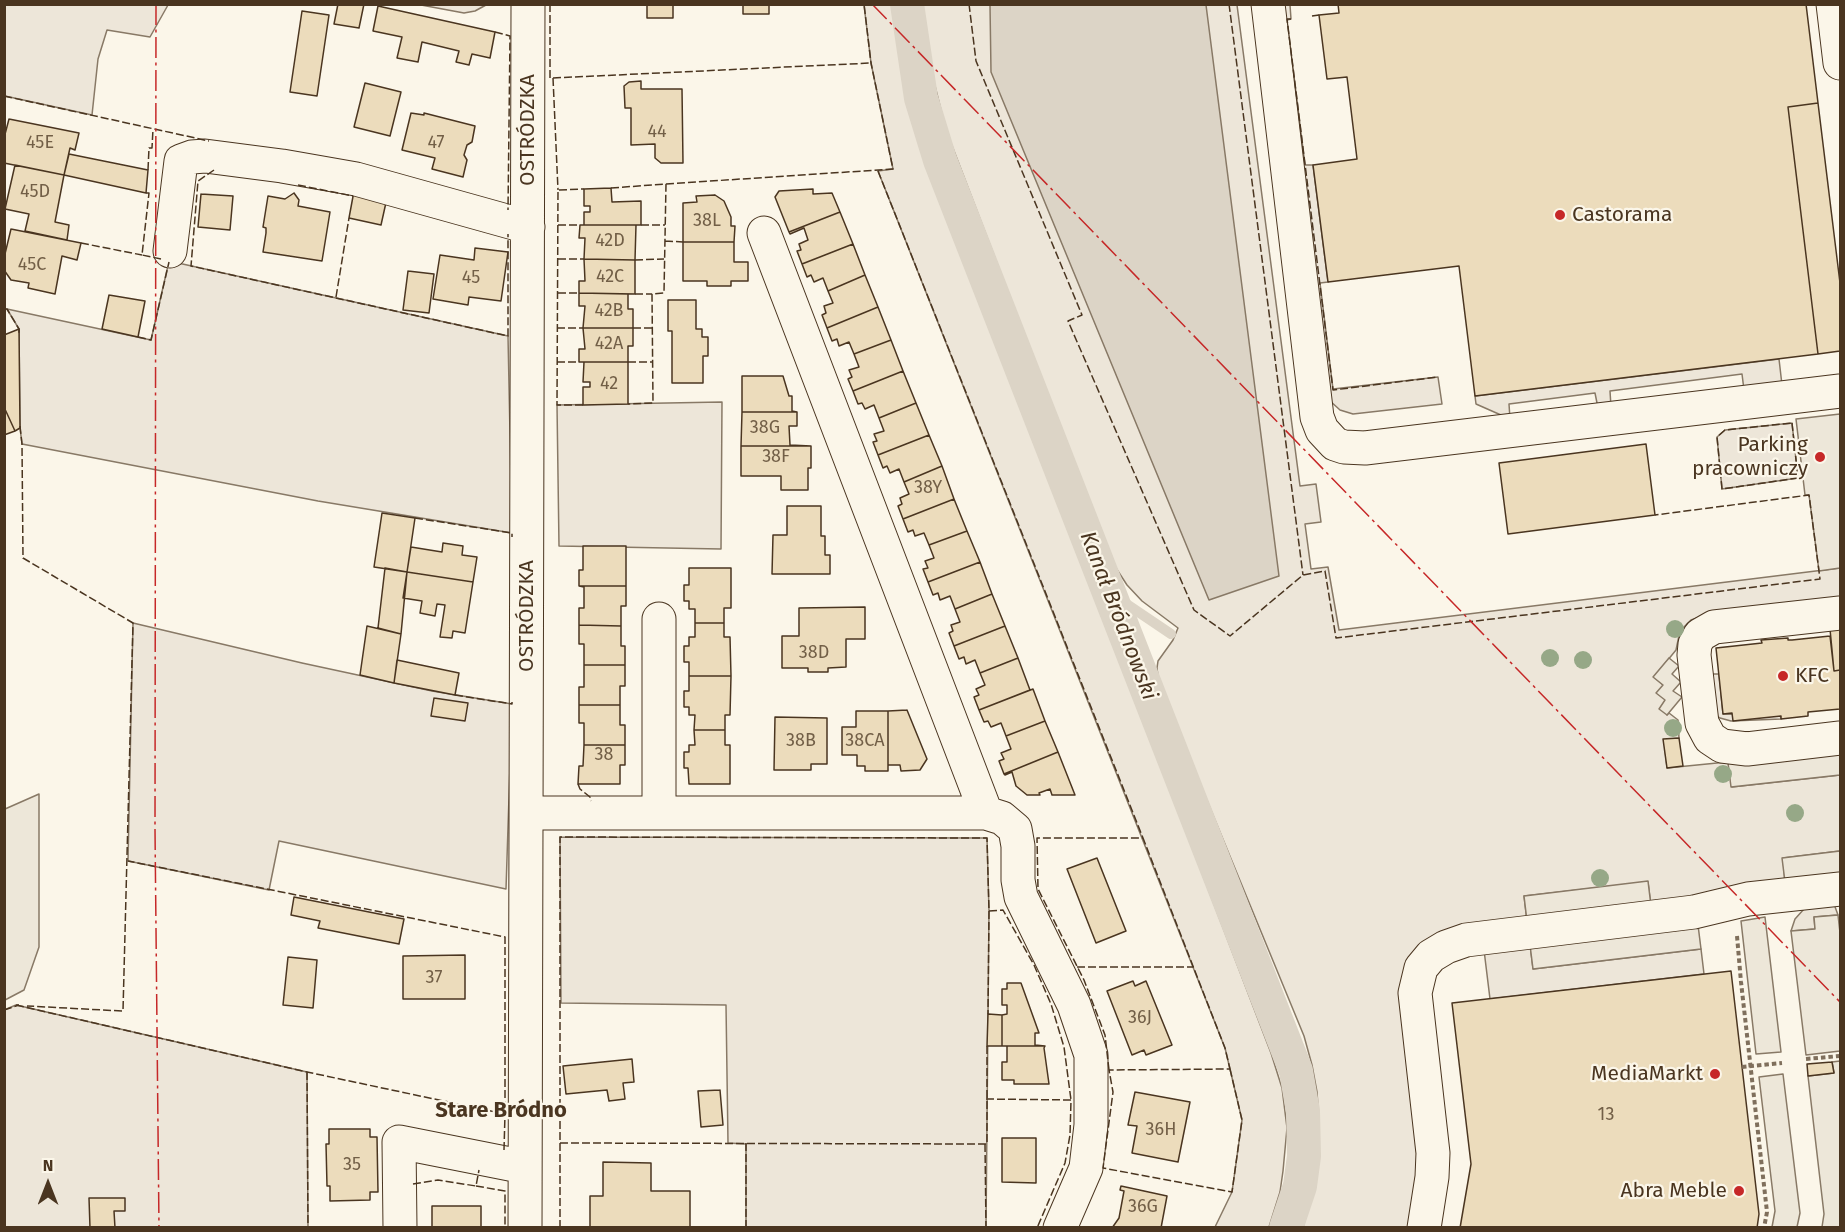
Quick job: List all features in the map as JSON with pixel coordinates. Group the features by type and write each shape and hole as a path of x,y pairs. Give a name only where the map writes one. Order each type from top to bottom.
{"street":[{"name":"OSTRÓDZKA","path":"525,1227 528,4"},
{"path":"1268,4 1317,417 1322,430 1335,444 1365,448 1840,391"},
{"path":"1833,4 1840,63"},
{"path":"170,251 182,161 205,156 356,179 528,227"},
{"path":"764,233 986,813"},
{"path":"1840,613 1714,627 1700,635 1695,645 1694,655 1702,723 1710,738 1722,746 1747,749 1840,738"},
{"path":"659,620 659,813"},
{"path":"527,813 986,813 1002,818 1015,828 1021,897 1074,1005 1091,1055 1091,1125 1086,1168 1060,1227"},
{"path":"1424,1227 1432,1177 1433,1153 1416,993 1422,968 1431,957 1446,947 1466,940 1694,912 1733,903 1840,889"},
{"path":"400,1227 397,1129 525,1167"}],"path":[{"path":"1733,903 1767,1212 1764,1227"},
{"path":"1806,1059 1840,1056"},
{"path":"1742,1067 1782,1063"}],"shaded area":[{"path":"5,4 168,5 150,37 107,30 98,59 92,115 5,96"},
{"path":"421,5 486,5 475,11 464,13"},
{"path":"864,5 897,5 914,109 930,162 1271,1053 1282,1088 1287,1128 1280,1192 1269,1227 1215,1227 1232,1192 1242,1120 1225,1048 878,171 893,169 871,63"},
{"path":"920,5 1237,5 1300,486 1316,484 1321,522 1305,524 1311,569 1328,567 1339,630 1840,568 1840,601 1706,615 1691,620 1680,631 1676,650 1654,677 1663,685 1667,715 1669,713 1678,720 1679,738 1664,740 1667,768 1727,762 1732,787 1840,775 1840,851 1783,858 1785,882 1651,906 1648,882 1524,896 1527,921 1430,942 1420,1154 1411,1227 1303,1227 1314,1189 1318,1156 1319,1122 1312,1065 1304,1036 1159,684 1158,661 1173,640 1178,628 1142,601 1127,585 1104,543 946,130 928,58"},
{"path":"990,5 1206,5 1279,576 1209,600 991,72"},
{"path":"1276,5 1290,5 1291,19 1287,20 1305,165 1313,165 1328,282 1320,283 1333,389 1438,377 1442,404 1353,414 1340,410 1329,400"},
{"path":"169,261 508,336 512,533 318,501 22,444 19,329 7,309 151,340"},
{"path":"1779,359 1782,385 1744,390 1742,374 1610,391 1611,407 1598,408 1595,393 1509,404 1510,419 1476,404 1475,396"},
{"path":"722,402 721,549 559,546 557,405"},
{"name":"Parking pracowniczy","path":"1840,414 1840,568 1819,571 1809,495 1805,495 1796,419"},
{"path":"1792,423 1798,478 1722,489 1717,437 1725,430"},
{"path":"133,623 432,691 512,704 506,889 279,841 269,890 128,861"},
{"path":"1669,658 1679,666 1672,674 1681,682 1673,691 1682,697 1667,715 1659,709 1665,700 1656,693 1663,685 1653,677"},
{"path":"1710,674 1719,674 1723,714 1781,716 1781,719 1731,721 1720,718 1717,716"},
{"path":"1840,750 1840,775 1731,787 1728,763"},
{"path":"39,794 39,947 24,990 5,1000 5,809"},
{"path":"560,837 987,838 989,911 986,1227 746,1227 746,1144 728,1143 726,1005 561,1003"},
{"path":"1840,851 1840,876 1785,882 1782,858"},
{"path":"1648,881 1651,906 1527,921 1524,896"},
{"path":"1834,904 1838,915 1814,917 1815,929 1791,931 1795,919 1804,909"},
{"path":"1838,915 1840,1051 1806,1055 1791,931 1815,929 1814,917"},
{"path":"1765,917 1781,1052 1756,1054 1741,921"},
{"path":"1698,925 1701,949 1533,969 1530,945"},
{"path":"1530,944 1533,969 1701,949 1704,974 1490,999 1484,950"},
{"path":"16,1005 307,1072 308,1227 5,1227 4,1010"},
{"path":"1840,1061 1840,1227 1822,1227 1824,1214 1808,1076 1834,1073 1832,1062"},
{"path":"1783,1074 1800,1213 1797,1227 1772,1227 1775,1211 1759,1077"}],"building":[{"path":"338,4 364,4 359,28 334,24"},
{"path":"647,4 673,4 673,18 647,18"},
{"path":"743,4 769,4 769,14 743,14"},
{"name":"Castorama","path":"1338,4 1806,4 1818,103 1788,107 1818,354 1475,396 1459,266 1328,282 1313,165 1357,159 1347,77 1327,79 1319,15 1339,13"},
{"path":"378,6 495,32 490,58 472,54 469,65 456,62 459,51 422,42 418,62 397,58 402,37 373,31"},
{"path":"302,11 329,15 317,96 290,92"},
{"path":"641,81 641,89 682,89 683,163 661,163 655,158 655,144 631,145 631,108 625,108 624,86 629,82"},
{"path":"365,83 401,92 390,136 354,127"},
{"path":"1818,103 1840,283 1840,351 1818,354 1788,107"},
{"path":"411,113 424,115 424,113 475,126 472,142 467,145 464,155 467,160 463,177 432,169 435,158 402,150"},
{"path":"9,119 79,133 75,150 70,148 64,175 4,163 4,138"},
{"path":"69,154 148,170 146,193 64,175"},
{"path":"15,165 64,175 55,222 69,225 67,240 25,231 29,214 5,209"},
{"path":"611,188 612,202 641,201 641,225 584,225 584,212 590,212 590,206 584,206 584,189"},
{"path":"813,189 813,194 832,193 840,212 789,232 775,197 779,191"},
{"path":"354,191 387,198 381,225 349,218"},
{"path":"294,193 299,200 298,206 330,212 322,261 263,252 266,228 263,227 268,196 285,199"},
{"path":"201,194 233,196 230,230 198,227"},
{"path":"715,195 724,201 731,217 731,226 735,226 734,242 683,242 683,203 697,202 696,196"},
{"path":"840,212 853,244 802,264 797,251 801,250 799,244 808,240 804,228 790,234 789,232"},
{"path":"580,225 636,225 635,260 584,259 585,238 579,238"},
{"path":"11,229 81,243 77,260 62,256 55,294 28,288 29,283 11,280 4,270 4,258"},
{"path":"683,242 734,242 734,262 748,262 748,281 731,281 731,286 707,286 707,281 683,281"},
{"path":"853,244 865,275 828,291 823,278 814,282 811,275 807,277 802,264"},
{"path":"475,248 508,252 501,301 469,297 468,305 433,299 440,255 474,260"},
{"path":"584,259 635,260 635,294 579,293 579,281 585,281"},
{"path":"408,271 434,274 429,313 403,310"},
{"path":"865,275 878,307 827,328 822,315 826,313 824,306 833,303 828,291"},
{"path":"579,293 628,294 628,309 633,309 633,328 583,328 585,306 579,306"},
{"path":"109,295 145,301 138,337 102,329"},
{"path":"668,300 696,300 696,329 702,329 702,337 708,337 708,356 703,356 703,383 672,383 672,331 668,331"},
{"path":"878,307 891,340 854,354 849,342 839,346 837,339 832,341 827,328"},
{"path":"583,328 633,328 633,346 628,346 628,362 579,362 579,349 585,349"},
{"path":"19,329 20,428 15,431 4,407 4,335"},
{"path":"891,340 903,371 853,391 848,379 852,377 849,370 859,367 854,354"},
{"path":"584,362 628,362 628,404 583,405 583,387 590,387 590,382 583,382"},
{"path":"903,371 916,403 879,418 874,405 865,409 862,403 858,404 853,391"},
{"path":"742,376 783,376 789,396 792,396 792,411 797,412 742,412"},
{"path":"916,403 929,435 878,455 873,442 877,441 874,434 884,431 879,418"},
{"path":"4,407 15,431 4,435"},
{"path":"742,412 797,412 797,426 789,426 790,445 811,446 741,446"},
{"path":"929,435 942,466 904,482 899,469 890,473 887,466 883,468 878,455"},
{"path":"1646,444 1655,515 1508,534 1499,463"},
{"path":"741,446 811,446 808,490 781,490 781,476 741,476"},
{"path":"942,466 954,499 903,519 898,506 902,504 900,498 909,494 904,482"},
{"path":"954,499 967,531 929,545 924,533 915,536 913,530 908,532 903,519"},
{"path":"787,506 821,506 821,536 825,536 825,555 830,555 830,574 772,574 773,535 787,535"},
{"path":"382,513 415,518 407,572 374,567"},
{"path":"967,531 980,562 928,582 923,569 928,568 925,561 934,558 929,545"},
{"path":"443,543 463,546 462,555 477,557 473,582 407,572 411,547 442,552"},
{"path":"583,546 626,546 626,586 579,586 579,570 583,570"},
{"path":"980,562 992,594 955,609 950,596 940,600 938,593 933,595 928,582"},
{"path":"385,568 407,572 401,634 378,628"},
{"path":"689,568 731,568 731,608 724,608 724,623 695,623 695,609 689,609 689,601 684,601 684,585 689,585"},
{"path":"407,572 473,582 465,633 453,631 452,638 440,637 445,605 437,604 435,616 420,613 422,601 403,598"},
{"path":"579,586 626,586 626,606 621,606 621,626 579,625 579,608 584,608 584,587"},
{"path":"992,594 1005,626 954,646 949,633 953,631 951,625 960,622 955,609"},
{"path":"865,607 865,639 846,639 846,667 828,668 828,672 808,672 808,668 782,668 782,636 799,636 799,608"},
{"path":"695,623 724,623 724,637 730,637 731,676 689,676 689,662 684,662 684,646 689,646 689,637 695,637"},
{"path":"579,625 621,626 621,646 625,646 625,665 584,665 584,644 579,644"},
{"path":"367,626 401,634 394,683 360,675"},
{"path":"1005,626 1018,658 980,673 975,660 966,664 964,657 959,659 954,646"},
{"path":"1840,628 1840,670 1834,671 1830,629"},
{"path":"1830,636 1834,671 1840,670 1840,709 1808,712 1808,716 1781,719 1781,716 1733,721 1732,713 1723,714 1716,648 1762,643 1761,640"},
{"path":"1018,658 1030,690 979,710 974,697 979,695 976,689 985,685 980,673"},
{"path":"397,660 459,673 455,695 394,683"},
{"path":"584,665 625,665 625,686 620,686 620,705 579,705 579,687 584,687"},
{"path":"689,676 731,676 730,715 725,715 725,730 694,730 695,715 689,715 689,707 684,707 684,691 689,691"},
{"path":"1033,689 1045,721 1006,736 1001,723 991,727 988,721 984,722 979,710"},
{"path":"434,698 468,703 465,721 431,716"},
{"path":"579,705 620,705 620,725 625,725 625,745 584,745 584,723 579,723"},
{"path":"907,710 927,759 920,770 901,771 900,765 888,765 888,711"},
{"path":"856,711 888,711 888,771 865,771 865,766 857,766 857,755 842,755 842,727 856,727"},
{"path":"775,717 827,718 827,764 811,764 811,770 774,770"},
{"path":"1045,721 1058,752 1004,774 999,761 1004,759 1001,753 1011,749 1006,736"},
{"path":"694,730 725,730 725,745 730,745 730,784 689,784 688,768 684,768 684,752 689,752 689,745 695,745"},
{"path":"1679,738 1683,766 1667,768 1663,739"},
{"path":"584,745 625,745 625,765 620,765 620,784 578,784 579,766 583,766"},
{"path":"1058,752 1075,795 1052,795 1050,789 1039,793 1040,795 1027,795 1016,786 1012,772 1004,774"},
{"path":"1097,858 1126,931 1096,943 1067,869"},
{"path":"294,897 404,919 399,944 318,928 320,921 291,915"},
{"path":"465,955 465,999 403,999 403,956"},
{"path":"288,957 317,960 313,1008 283,1005"},
{"path":"1731,971 1759,1214 1757,1228 1460,1228 1471,1164 1452,1003"},
{"path":"1133,981 1135,986 1146,981 1172,1045 1146,1055 1144,1050 1132,1055 1107,991"},
{"path":"1007,983 1021,983 1039,1033 1035,1033 1035,1045 1045,1046 1002,1046 1002,1015 1007,1014 1007,1005 1002,1005 1002,989 1007,989"},
{"path":"988,1014 1002,1015 1002,1046 987,1046"},
{"path":"1007,1046 1045,1046 1049,1084 1014,1084 1014,1080 1002,1080 1002,1062 1007,1062"},
{"path":"632,1059 634,1082 623,1083 625,1099 609,1101 607,1090 566,1094 563,1066"},
{"path":"1832,1062 1834,1073 1808,1076 1807,1064"},
{"path":"720,1090 723,1125 701,1127 698,1091"},
{"path":"1135,1092 1190,1102 1178,1162 1132,1153 1137,1126 1128,1125"},
{"path":"329,1129 370,1129 370,1137 377,1137 378,1192 370,1192 370,1200 330,1201 330,1186 327,1186 326,1144 329,1144"},
{"path":"1002,1138 1036,1138 1036,1183 1002,1182"},
{"path":"603,1162 651,1163 651,1191 690,1191 690,1228 590,1228 590,1196 603,1196"},
{"path":"1121,1186 1167,1196 1161,1228 1112,1228 1119,1218 1124,1191 1120,1190"},
{"path":"89,1198 125,1198 125,1211 114,1211 115,1228 90,1228"},
{"path":"432,1206 481,1206 481,1228 432,1228"}],"waterway":[{"name":"Kanał Bródnowski","path":"907,4 921,98 940,160 1296,1071 1303,1111 1304,1156 1300,1186 1286,1228"},
{"path":"1102,574 1114,592 1128,605 1171,634"}],"fence":[{"path":"550,4 550,78 553,78 558,190"},
{"path":"666,184 893,169 871,63 864,4"},
{"path":"969,4 976,61 1082,315 1068,321 1194,610 1230,636 1303,575 1325,571 1336,638 1820,579 1809,495 1655,515"},
{"path":"1229,4 1303,575"},
{"path":"1312,16 1319,15"},
{"path":"1291,19 1287,19 1333,390 1438,377"},
{"path":"495,32 510,36 508,210"},
{"path":"553,78 871,63"},
{"path":"4,96 209,141"},
{"path":"148,170 153,129"},
{"path":"214,170 198,181 191,266 508,336 508,234"},
{"path":"878,171 1143,838"},
{"path":"611,188 666,184 664,293 652,294 653,403 628,404"},
{"path":"298,185 353,196"},
{"path":"583,405 557,405 558,190 584,189"},
{"path":"146,193 149,193 142,255 161,259"},
{"path":"336,297 349,218"},
{"path":"558,225 580,225"},
{"path":"641,225 665,225"},
{"path":"665,241 683,242"},
{"path":"81,243 142,255"},
{"path":"558,259 584,259"},
{"path":"635,260 664,259"},
{"path":"138,337 151,340 169,262"},
{"path":"558,293 579,293"},
{"path":"635,294 652,294"},
{"path":"4,309 7,309 19,333"},
{"path":"557,328 583,328"},
{"path":"633,328 653,328"},
{"path":"557,362 579,362"},
{"path":"628,362 653,362"},
{"path":"1792,423 1798,478 1722,489 1717,437 1725,430 1792,423"},
{"path":"20,426 23,558 133,623 123,1011 27,1006"},
{"path":"415,518 512,533 512,537"},
{"path":"455,695 512,704 512,702"},
{"path":"578,784 591,801"},
{"path":"987,1046 987,1144 560,1143 560,837 987,838 988,1014"},
{"path":"1109,1070 1105,1035 1084,980 1038,889 1037,838 1143,838 1225,1048 1230,1069"},
{"path":"16,1005 307,1072 505,1114 505,937 128,861"},
{"path":"989,911 1003,910 1034,965 1051,1004 1064,1047 1071,1100"},
{"path":"1077,967 1194,967"},
{"path":"4,1010 19,1005"},
{"path":"1230,1069 1242,1120 1232,1192 1103,1168 1113,1092 1109,1070 1230,1069"},
{"path":"307,1072 308,1228"},
{"path":"986,1099 1071,1100 1070,1135 1065,1163 1037,1228"},
{"path":"504,1150 505,1114"},
{"path":"560,1228 560,1143 562,1143"},
{"path":"746,1143 746,1228"},
{"path":"985,1144 986,1228"},
{"path":"413,1184 438,1180 476,1186 479,1170"},
{"path":"476,1186 505,1191 505,1228"}],"power":[{"path":"156,4 155,829 159,1228"},
{"path":"872,4 1840,1002"}],"place":[{"name":"Castorama","path":"1560,215"},
{"name":"Parking pracowniczy","path":"1820,457"},
{"name":"KFC","path":"1783,676"},
{"name":"MediaMarkt","path":"1715,1074"},
{"name":"Abra Meble","path":"1739,1191"}],"district":[{"name":"Stare Bródno","path":"501,1111"}]}
